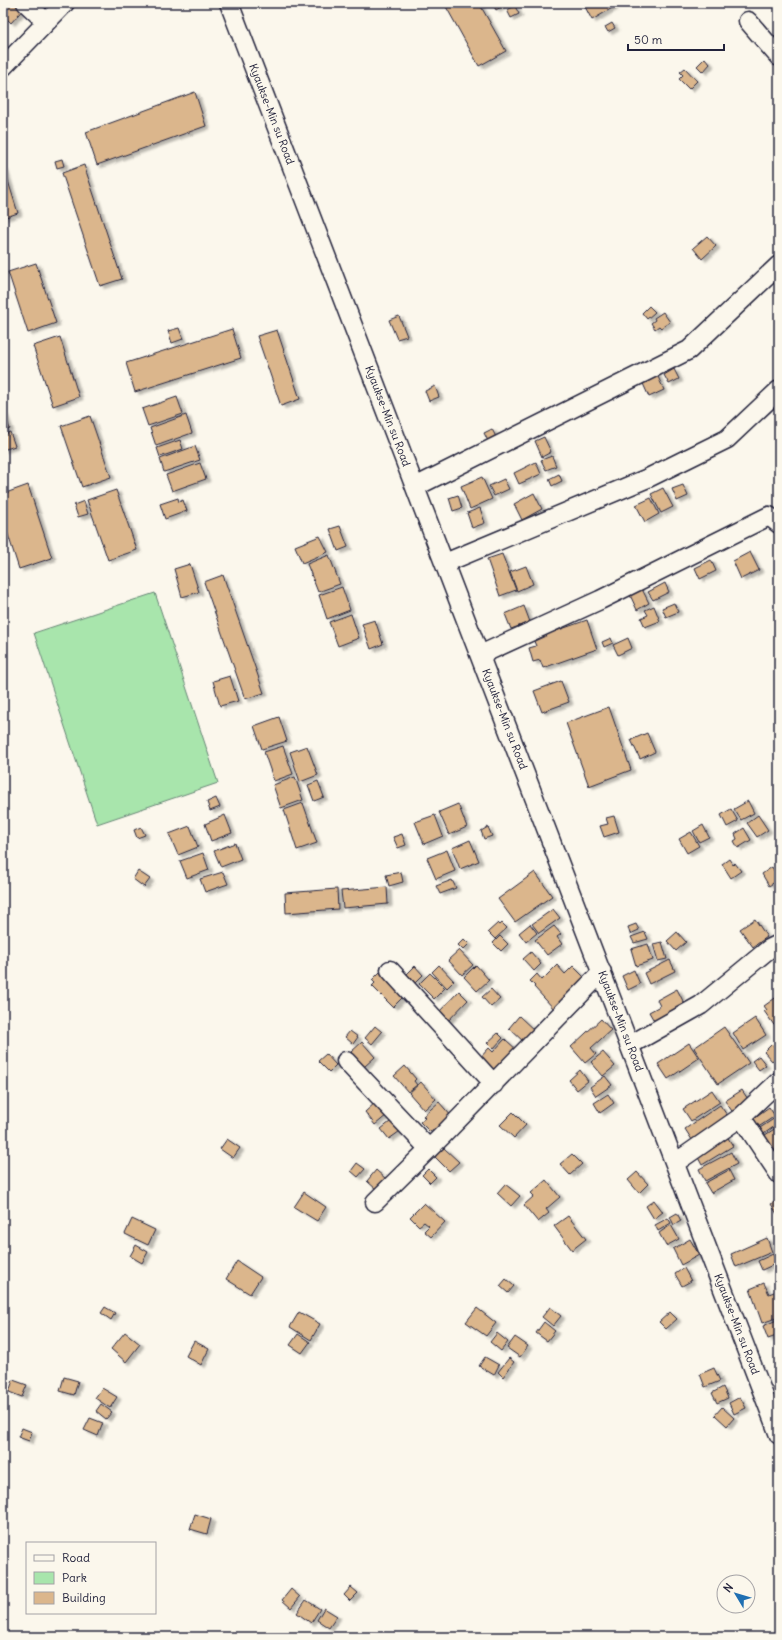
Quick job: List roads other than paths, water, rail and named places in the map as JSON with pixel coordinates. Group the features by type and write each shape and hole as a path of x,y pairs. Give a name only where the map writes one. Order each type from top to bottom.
{"street":[{"path":"26,3 46,22"},
{"path":"3,67 65,3"},
{"name":"Kyaukse-Min su Road","path":"229,3 779,1435"},
{"path":"748,21 779,57"},
{"path":"415,487 689,350 779,265"},
{"path":"444,563 648,478 727,439 779,390"},
{"path":"480,655 600,600 770,516 779,524"},
{"path":"630,1045 701,1005 769,949 779,944"},
{"path":"390,970 494,1084"},
{"path":"375,1202 494,1084 602,972"},
{"path":"346,1061 429,1149"},
{"path":"675,1163 741,1117 779,1081"},
{"path":"741,1117 779,1174"}]}
